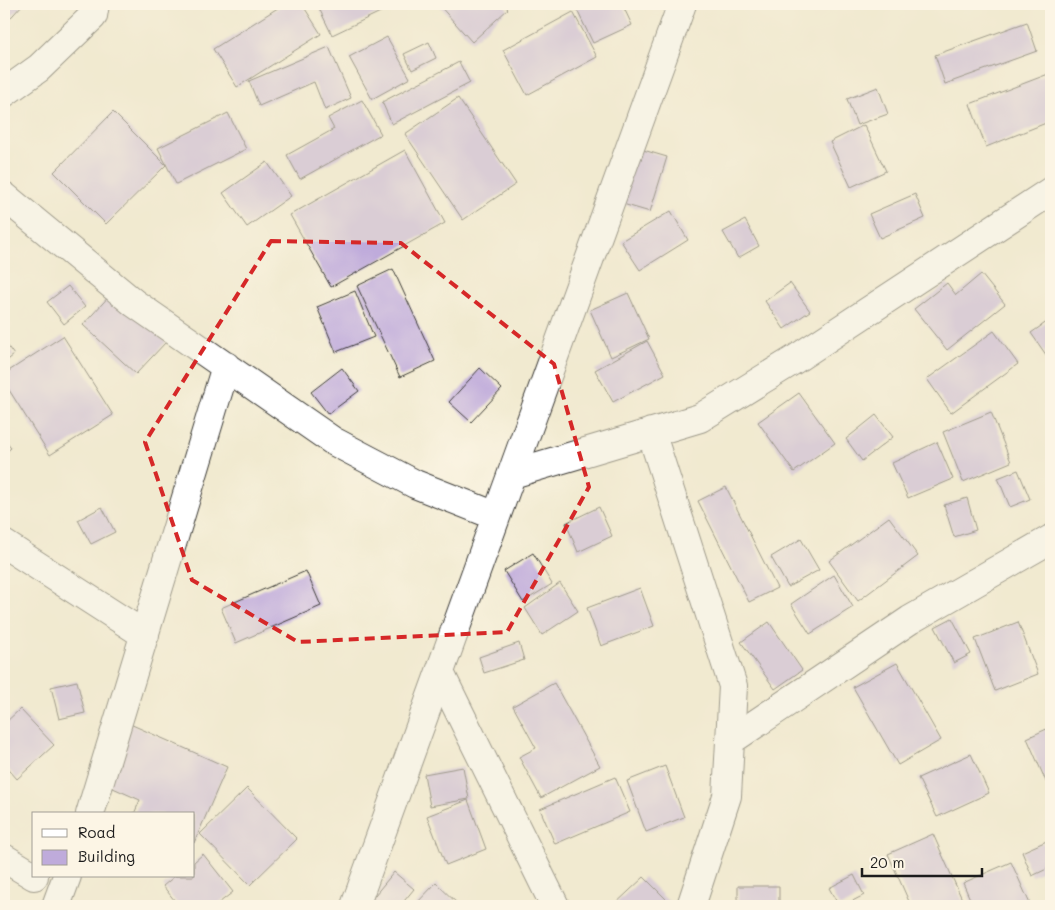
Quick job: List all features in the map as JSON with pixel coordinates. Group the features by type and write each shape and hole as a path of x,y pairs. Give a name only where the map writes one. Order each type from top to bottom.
{"street":[{"path":"4,93 40,68 93,16 95,4"},
{"path":"355,906 682,4"},
{"path":"512,474 700,418 794,360 1051,191"},
{"path":"4,196 134,303 334,440 415,484 496,516"},
{"path":"91,812 226,366"},
{"path":"651,432 733,686 727,796 691,906"},
{"path":"4,544 145,635"},
{"path":"730,741 910,620 1050,546"},
{"path":"440,673 555,906"},
{"path":"4,858 32,875"},
{"path":"37,878 61,892"}],"highlighted area":[{"path":"271,241 401,243 554,364 589,487 507,632 298,642 192,580 145,442"}],"building":[{"path":"4,4 23,4 4,25"},
{"path":"284,4 302,4 321,34 237,87 213,49"},
{"path":"317,4 397,4 332,35"},
{"path":"438,4 503,4 508,9 472,42"},
{"path":"574,4 622,4 632,25 593,43"},
{"path":"573,12 597,57 527,95 503,50"},
{"path":"1027,22 1037,51 945,84 935,55"},
{"path":"387,37 410,78 372,99 349,57"},
{"path":"429,42 436,58 412,70 404,54"},
{"path":"329,47 351,98 325,110 314,82 259,106 249,81"},
{"path":"459,62 470,83 392,124 382,102"},
{"path":"1051,73 1051,121 986,147 970,104"},
{"path":"878,87 888,114 857,125 847,99"},
{"path":"458,98 516,184 463,220 405,134"},
{"path":"362,100 381,134 300,179 287,155 334,129 328,118"},
{"path":"113,112 166,165 106,224 54,172"},
{"path":"228,113 246,149 176,184 158,148"},
{"path":"864,125 886,171 851,187 830,142"},
{"path":"633,147 667,157 650,212 616,202"},
{"path":"405,150 445,223 331,287 290,215"},
{"path":"267,162 291,196 247,227 223,193"},
{"path":"915,194 925,218 880,238 869,214"},
{"path":"671,211 688,240 640,270 621,241"},
{"path":"745,220 759,246 738,258 723,232"},
{"path":"393,269 435,361 400,377 357,286"},
{"path":"981,274 1005,304 947,350 914,309 947,283 956,295"},
{"path":"790,283 810,311 784,329 765,301"},
{"path":"68,286 85,307 64,324 47,302"},
{"path":"355,291 374,337 336,352 317,307"},
{"path":"112,293 166,342 136,374 83,325"},
{"path":"628,293 649,339 611,357 590,310"},
{"path":"1051,319 1051,362 1031,333"},
{"path":"994,331 1018,364 951,413 927,379"},
{"path":"63,336 113,415 50,455 4,382 4,374"},
{"path":"4,341 14,355 4,363"},
{"path":"647,341 665,374 613,402 595,370"},
{"path":"342,368 359,391 328,414 311,392"},
{"path":"480,368 502,389 471,422 449,402"},
{"path":"799,393 835,443 794,472 758,422"},
{"path":"991,412 1011,462 963,482 943,432"},
{"path":"876,415 893,437 862,461 846,439"},
{"path":"4,440 11,448 4,454"},
{"path":"937,442 953,479 908,498 892,463"},
{"path":"1018,470 1030,499 1010,507 998,478"},
{"path":"726,487 777,588 749,602 698,501"},
{"path":"967,498 976,530 954,537 944,505"},
{"path":"102,507 115,532 91,544 78,520"},
{"path":"599,507 612,536 578,552 566,523"},
{"path":"889,517 918,556 858,601 829,561"},
{"path":"801,539 819,570 788,587 771,557"},
{"path":"533,553 552,584 523,602 504,571"},
{"path":"306,571 321,606 236,643 221,608"},
{"path":"834,575 853,607 810,634 791,604"},
{"path":"560,583 578,611 542,635 525,608"},
{"path":"640,588 654,626 601,646 587,608"},
{"path":"952,618 971,654 954,663 935,627"},
{"path":"769,622 802,670 775,689 741,642"},
{"path":"1018,622 1038,674 995,691 975,639"},
{"path":"519,643 524,660 484,673 479,657"},
{"path":"897,663 941,740 898,765 853,687"},
{"path":"77,681 85,713 59,719 51,687"},
{"path":"554,683 600,766 541,798 519,757 536,748 513,706"},
{"path":"20,709 54,745 17,779 4,764 4,724"},
{"path":"130,724 227,767 195,841 195,812 135,812 140,800 104,784"},
{"path":"1051,727 1051,793 1027,738"},
{"path":"971,754 989,793 937,817 918,778"},
{"path":"665,766 684,817 646,832 627,781"},
{"path":"463,767 469,799 430,806 424,774"},
{"path":"615,777 630,812 555,844 540,809"},
{"path":"247,788 297,839 250,885 200,834"},
{"path":"468,800 486,849 446,865 427,816"},
{"path":"933,834 965,906 911,906 888,854"},
{"path":"1051,839 1051,867 1032,876 1022,852"},
{"path":"203,854 233,892 215,906 179,906 163,886 173,878 195,878 195,861"},
{"path":"1011,862 1031,906 973,906 963,883"},
{"path":"394,872 414,889 400,906 377,906 370,901"},
{"path":"854,875 864,895 843,906 839,906 829,888"},
{"path":"644,877 671,906 613,906"},
{"path":"436,883 460,906 414,906"},
{"path":"738,886 779,886 779,906 738,906"}]}
